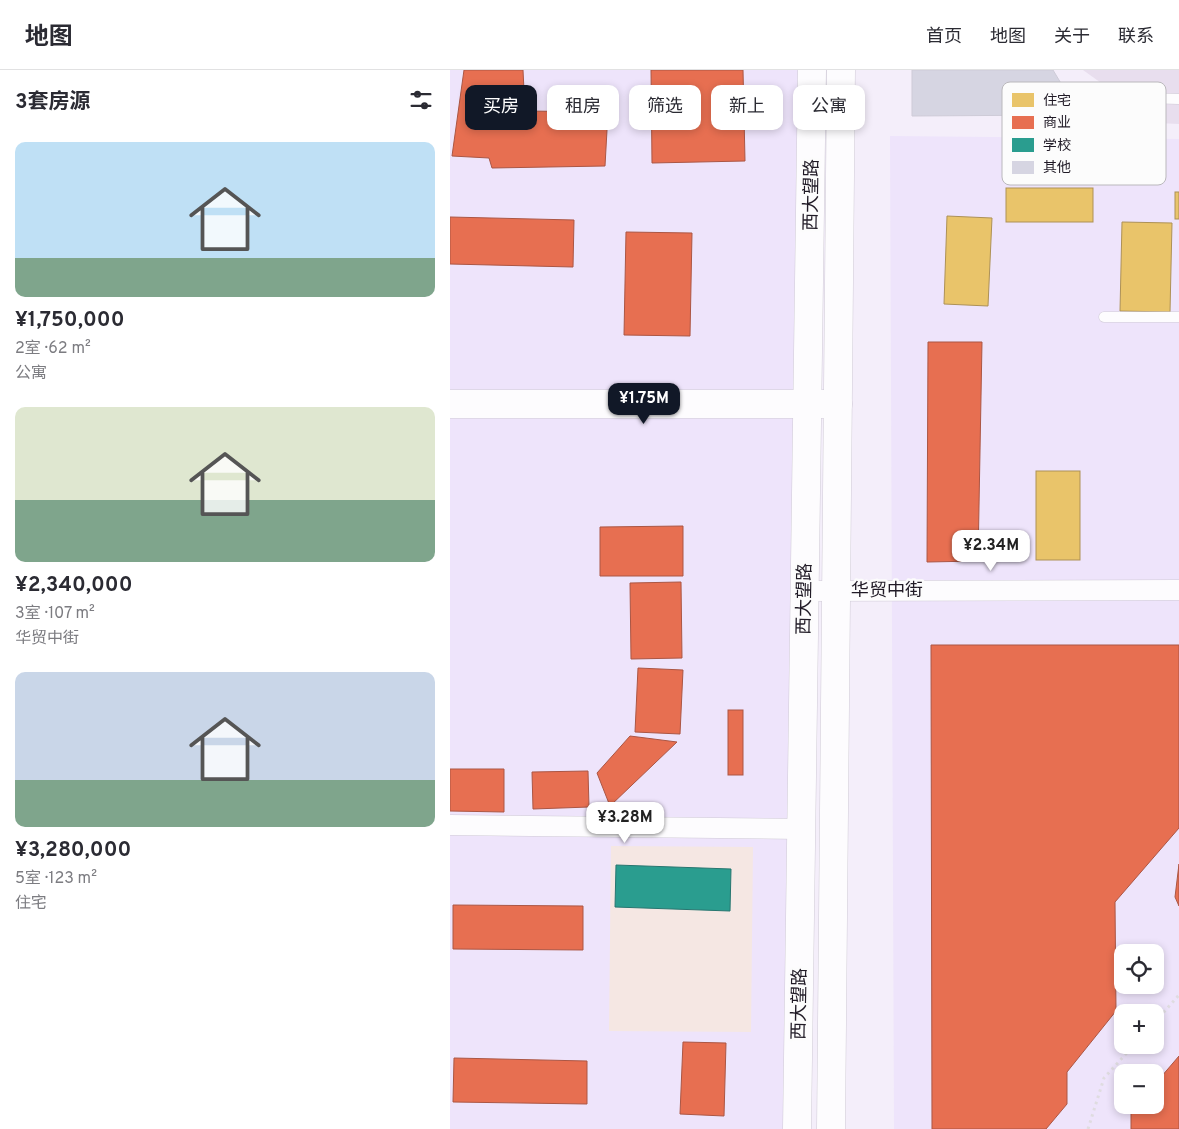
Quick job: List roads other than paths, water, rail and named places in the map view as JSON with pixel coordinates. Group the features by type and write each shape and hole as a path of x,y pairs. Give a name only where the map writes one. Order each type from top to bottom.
{"main road":[{"name":"西大望路","path":"797,1129 812,70"},
{"name":"西大望路","path":"831,1129 841,70"},
{"path":"450,404 838,404"}],"street":[{"name":"华贸中街","path":"804,591 1179,590"},
{"path":"450,825 801,829"}],"lane":[{"path":"1166,99 1179,99"},
{"path":"1104,317 1179,316"}]}
